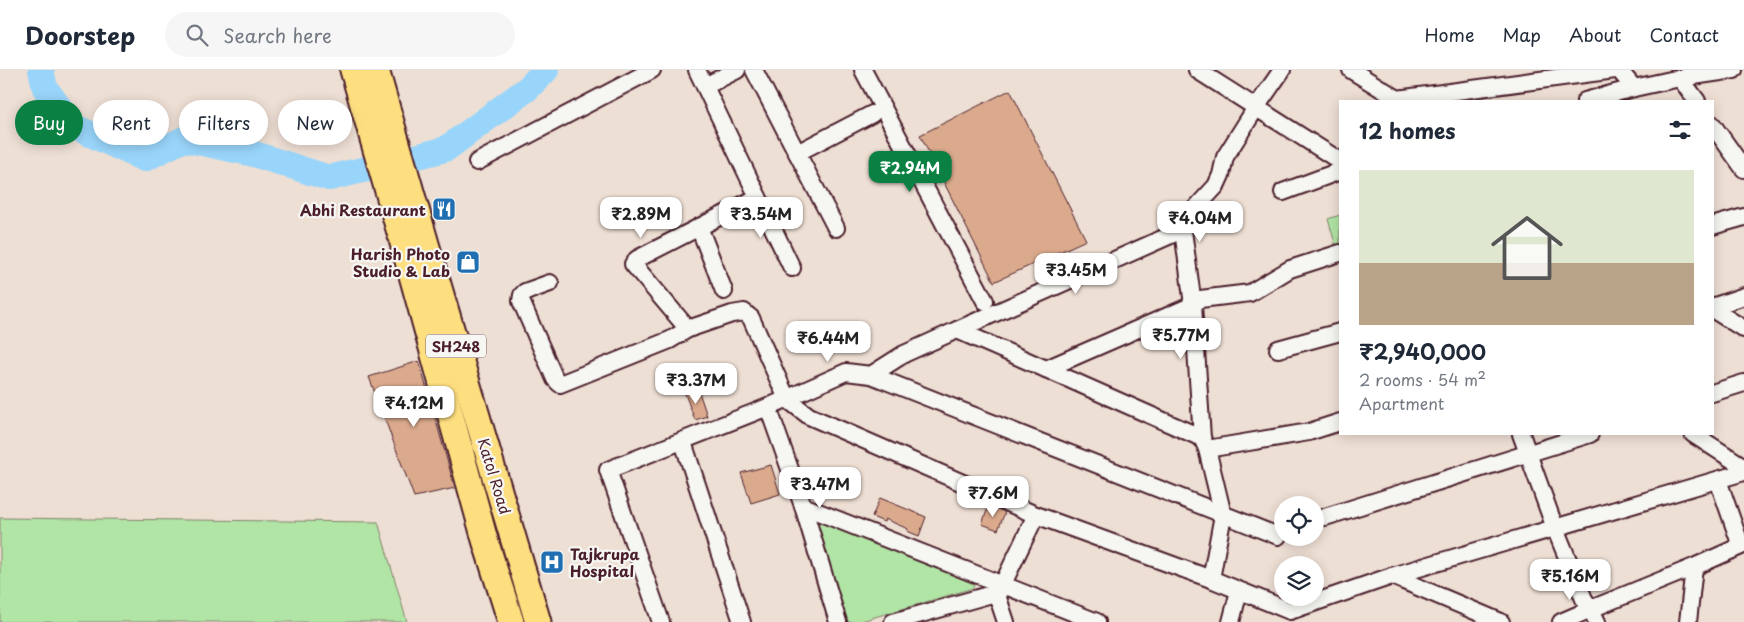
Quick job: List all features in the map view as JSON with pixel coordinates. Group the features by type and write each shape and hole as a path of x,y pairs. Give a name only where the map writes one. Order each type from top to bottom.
{"main road":[{"name":"Katol Road","path":"353,70 416,247 538,622"},
{"name":"Katol Road","path":"376,70 485,540 511,622"}],"street":[{"path":"477,162 652,70"},
{"path":"697,70 792,268"},
{"path":"704,86 737,70"},
{"path":"754,70 836,228"},
{"path":"863,70 985,301"},
{"path":"1197,70 1339,160"},
{"path":"1211,579 1223,515 1204,443 1193,303 1182,223 1184,218 1219,181 1225,157 1256,106 1282,70"},
{"path":"1351,70 1399,100 1617,70 1634,88"},
{"path":"1589,100 1680,78 1734,70"},
{"path":"1680,78 1696,100"},
{"path":"797,153 872,114"},
{"path":"1714,127 1744,168"},
{"path":"1283,192 1339,171"},
{"path":"688,329 633,264 637,259 758,197"},
{"path":"1714,225 1744,217"},
{"path":"699,227 724,291"},
{"path":"871,375 904,354 1182,230"},
{"path":"1046,369 1193,303 1250,293 1290,269 1339,253"},
{"path":"550,283 525,292 522,295 521,301 554,379 560,384 670,340 688,329 732,314 744,312 751,318 787,399 809,416 1036,515 1290,610 1392,576 1744,472"},
{"path":"1714,307 1744,296"},
{"path":"1714,309 1744,329"},
{"path":"956,330 1046,369 1204,443 1309,432 1339,422"},
{"path":"1278,349 1339,332"},
{"path":"660,622 608,470 768,407 846,372 871,375 1274,534"},
{"path":"1714,393 1744,383"},
{"path":"768,407 802,506 838,622"},
{"path":"1521,435 1555,528 1584,599 1594,615"},
{"path":"1325,517 1587,435"},
{"path":"1695,435 1744,467"},
{"path":"683,442 742,622"},
{"path":"1561,622 1594,615 1694,567 1743,549 1718,480"},
{"path":"802,506 1000,588 1098,622"},
{"path":"1006,622 998,598 1000,588 1036,515"},
{"path":"1688,622 1694,567"},
{"path":"1392,576 1501,622"},
{"path":"893,622 923,618 1000,588"},
{"path":"1232,622 1239,591"}],"green space":[{"path":"1339,215 1339,249 1337,250 1328,219"},
{"path":"0,518 378,522 407,622 0,622"},
{"path":"821,522 968,577 975,581 973,588 858,622 848,622 816,526"}],"building":[{"path":"1010,90 1086,240 994,282 920,135"},
{"path":"419,361 455,488 414,497 369,377"},
{"path":"698,389 707,416 695,420 685,394"},
{"path":"771,465 780,494 751,503 741,473"},
{"path":"880,498 926,517 919,536 885,519 884,522 872,517"},
{"path":"989,505 1005,512 998,530 982,524"}],"waterway":[{"path":"41,70 45,88 73,126 144,159 184,139 254,154 329,178 371,168"},
{"path":"415,157 446,149 527,89 546,70"}],"place":[{"name":"Abhi Restaurant","path":"444,209"},
{"name":"Harish Photo Studio & Lab","path":"468,262"},
{"name":"Tajkrupa Hospital","path":"552,562"}]}
